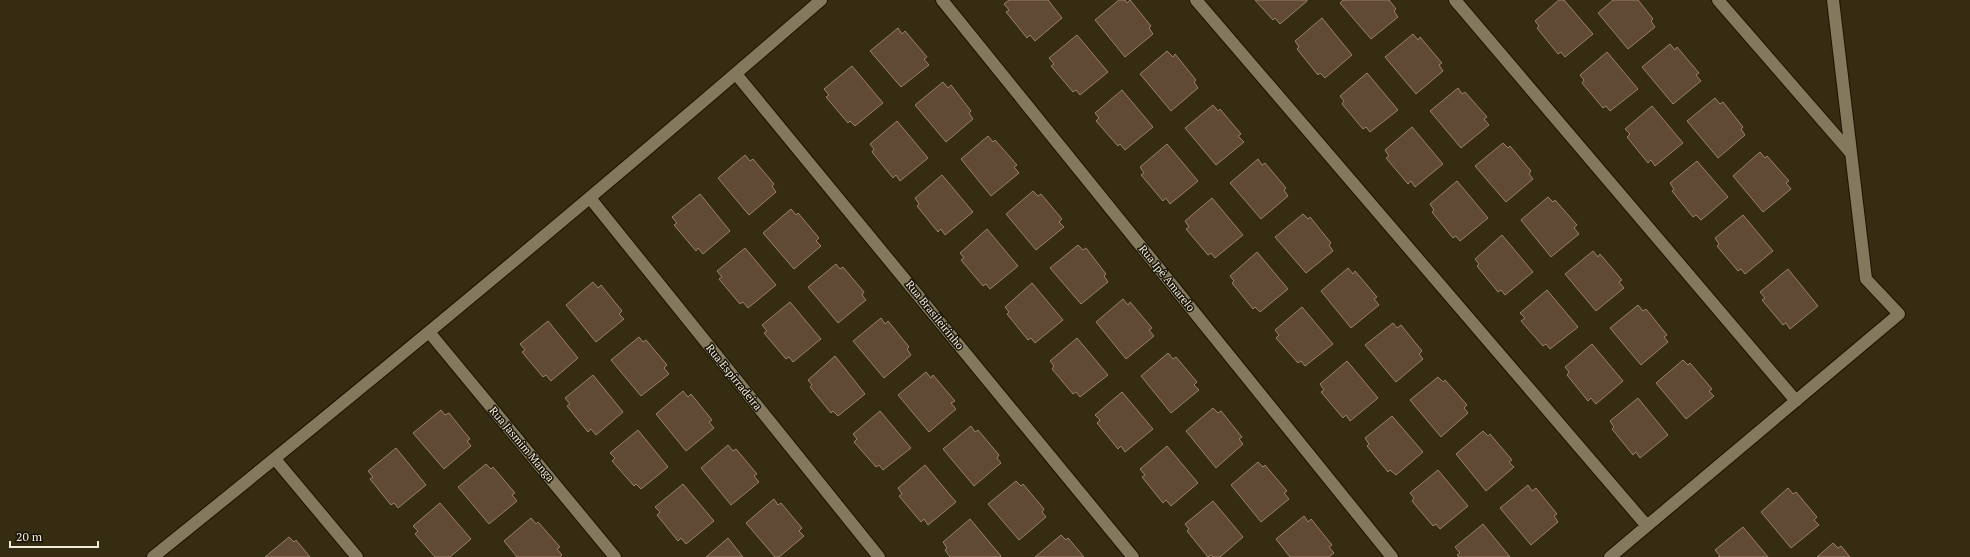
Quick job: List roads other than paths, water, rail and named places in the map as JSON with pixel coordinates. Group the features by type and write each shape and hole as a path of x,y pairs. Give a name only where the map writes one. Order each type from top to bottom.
{"street":[{"path":"153,557 275,459 590,198 822,0"},
{"name":"Rua Ipê Amarelo","path":"942,0 1392,557"},
{"path":"1196,0 1647,526"},
{"path":"1455,0 1796,401"},
{"path":"1718,0 1850,152"},
{"path":"1610,557 1899,314 1866,280 1833,0"},
{"name":"Rua Brasileirinho","path":"736,74 1133,557"},
{"name":"Rua Espirradeira","path":"590,198 879,557"},
{"name":"Rua Jasmim Manga","path":"429,332 615,557"},
{"path":"275,459 357,557"}]}
